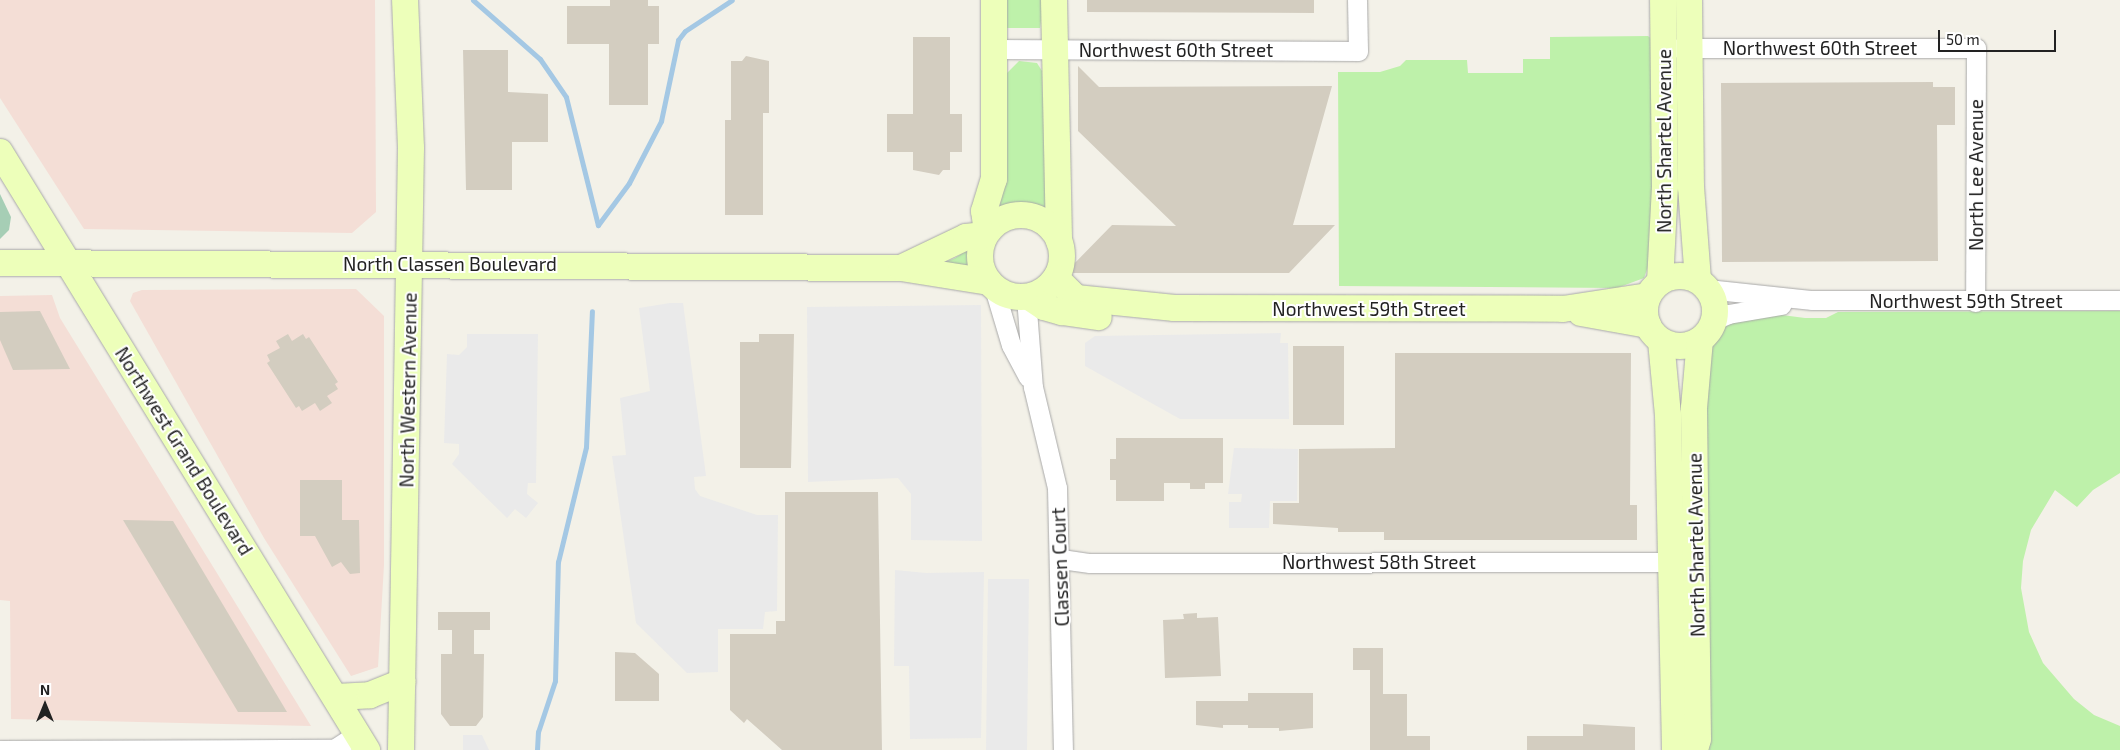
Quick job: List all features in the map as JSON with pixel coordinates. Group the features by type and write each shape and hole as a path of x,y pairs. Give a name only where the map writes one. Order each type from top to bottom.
{"main road":[{"name":"North Western Avenue","path":"401,750 411,148 404,0"},
{"path":"992,285 980,262 986,234 984,211 994,179 994,0"},
{"path":"1028,297 1044,290 1056,278 1062,260 1059,241 1054,0"},
{"name":"North Shartel Avenue","path":"1663,0 1665,186 1654,289 1645,316 1654,333 1668,415 1675,750"},
{"name":"North Shartel Avenue","path":"1689,0 1691,187 1702,284 1715,309 1707,330 1694,408 1698,739 1695,750"},
{"name":"Northwest Grand Boulevard","path":"0,152 362,742"},
{"name":"North Classen Boulevard","path":"901,268 966,237 986,234 1004,218 1026,215 1046,223 1059,241"},
{"name":"North Classen Boulevard","path":"0,263 901,268 992,285 1007,295 1028,297"},
{"path":"1654,289 1678,276 1702,284"},
{"name":"Northwest 59th Street","path":"1056,278 1076,298 1174,308 1564,309 1654,289"},
{"name":"Northwest 59th Street","path":"1028,297 1044,306 1088,317 1141,317 1174,308"},
{"name":"Northwest 59th Street","path":"1564,309 1654,333"},
{"path":"1654,333 1680,346 1707,330"},
{"path":"336,697 370,695 402,682"}],"street":[{"name":"Northwest 60th Street","path":"995,50 1358,51 1357,0"},
{"name":"Northwest 60th Street","path":"1664,48 1976,48"},
{"name":"North Lee Avenue","path":"1976,48 1976,302"},
{"name":"Northwest 59th Street","path":"1702,284 1812,300 1976,302 2120,300"},
{"name":"Classen Court","path":"992,285 1011,345 1033,387"},
{"name":"Classen Court","path":"1028,297 1033,387 1057,488 1061,559 1063,750"},
{"name":"Northwest 59th Street","path":"1707,330 1728,314 1812,300"},
{"name":"Northwest 58th Street","path":"1061,559 1090,563 1697,562"},
{"path":"0,750 334,748 362,742"}],"shaded area":[{"path":"0,0 375,0 376,212 352,233 84,229 0,98"},
{"path":"356,289 384,316 384,565 378,667 351,676 264,538 130,301 133,293 142,290"},
{"path":"52,295 60,318 311,726 11,719 10,601 0,600 0,296"},
{"path":"683,303 706,476 694,477 695,489 700,496 757,515 778,515 777,611 765,612 763,629 718,629 718,672 687,673 636,623 612,456 626,455 620,398 650,391 639,308"},
{"path":"981,305 982,541 911,540 911,494 898,478 808,482 807,307"},
{"path":"1281,333 1280,343 1288,343 1289,419 1180,419 1085,366 1085,343 1095,336"},
{"path":"467,334 538,334 536,483 528,483 527,494 538,503 526,518 515,509 507,518 452,464 459,454 459,444 444,443 447,354 459,355 467,347"},
{"path":"1234,448 1298,449 1297,501 1270,501 1269,528 1229,528 1229,502 1241,502 1242,494 1228,494"},
{"path":"895,570 926,573 984,572 981,738 910,739 909,666 894,666"},
{"path":"988,579 1029,579 1027,750 986,750"},
{"path":"463,735 482,735 489,750 463,750"}],"green space":[{"path":"1003,0 1044,0 1040,28 1007,28"},
{"path":"1648,36 1652,39 1657,241 1644,278 1617,288 1339,286 1338,72 1380,72 1400,66 1406,60 1467,60 1468,73 1523,73 1523,59 1550,59 1550,37"},
{"path":"1019,61 1037,63 1042,71 1047,214 1020,207 998,213 1007,174 1007,73"},
{"path":"0,194 11,217 9,230 0,239"},
{"path":"973,246 973,268 941,264 955,258"},
{"path":"2120,311 2120,473 2093,490 2077,507 2055,490 2031,530 2023,561 2021,588 2029,632 2043,663 2074,699 2094,715 2120,726 2120,750 1708,750 1703,355 1723,323 1774,314 1805,318 1826,318 1838,312"}],"building":[{"path":"610,0 648,0 648,6 659,6 659,44 648,44 648,105 609,105 609,44 567,44 567,6 610,6"},
{"path":"1087,0 1314,0 1314,13 1087,12"},
{"path":"913,37 950,37 950,114 962,114 962,152 950,152 950,170 943,170 939,175 913,170 913,152 887,152 887,114 913,114"},
{"path":"463,50 508,50 508,92 548,94 548,142 512,142 512,190 466,190"},
{"path":"746,56 769,61 769,113 763,113 763,215 725,215 725,120 731,120 731,61 742,61"},
{"path":"1078,66 1099,87 1332,86 1293,225 1335,225 1289,273 1072,273 1069,269 1112,225 1176,226 1078,131"},
{"path":"1933,82 1933,87 1955,87 1955,125 1937,125 1938,261 1722,262 1721,83"},
{"path":"40,311 70,369 13,370 0,340 0,312"},
{"path":"288,334 292,341 303,334 306,339 309,337 338,382 335,384 338,389 327,396 332,403 320,411 315,403 302,411 299,406 296,408 267,363 270,361 267,355 280,348 276,341"},
{"path":"759,334 794,334 791,468 740,468 740,342 759,342"},
{"path":"1293,346 1344,346 1344,425 1293,425"},
{"path":"1395,353 1631,353 1630,505 1637,505 1637,540 1384,540 1384,532 1338,532 1338,528 1273,524 1273,503 1299,503 1299,449 1395,448"},
{"path":"1116,438 1223,438 1223,483 1205,483 1205,489 1190,489 1190,483 1164,483 1164,501 1116,501 1116,480 1110,480 1110,459 1116,459"},
{"path":"300,480 342,480 342,520 359,520 360,573 350,574 341,562 332,567 315,536 300,536"},
{"path":"785,492 878,492 882,750 782,750 747,719 744,723 730,710 730,634 776,634 776,621 785,621"},
{"path":"123,520 173,521 287,712 238,712"},
{"path":"438,612 490,612 490,630 474,630 474,654 484,654 483,717 476,726 450,726 441,714 441,654 452,654 452,630 438,630"},
{"path":"1197,613 1197,618 1218,617 1221,676 1165,678 1163,620 1184,619 1183,614"},
{"path":"1353,648 1383,648 1383,694 1407,694 1407,736 1430,736 1430,750 1370,750 1370,670 1353,670"},
{"path":"615,652 635,653 659,674 659,701 615,701"},
{"path":"1248,693 1313,693 1313,728 1279,731 1279,728 1248,728 1248,725 1223,725 1223,728 1196,725 1196,701 1248,701"},
{"path":"1583,724 1635,727 1635,750 1527,750 1527,736 1583,736"}],"waterway":[{"path":"473,0 540,59 566,97 598,225"},
{"path":"598,225 629,183 661,121 678,40 685,31 732,0"},
{"path":"537,750 538,732 555,681 558,562 586,447 592,311"}]}
